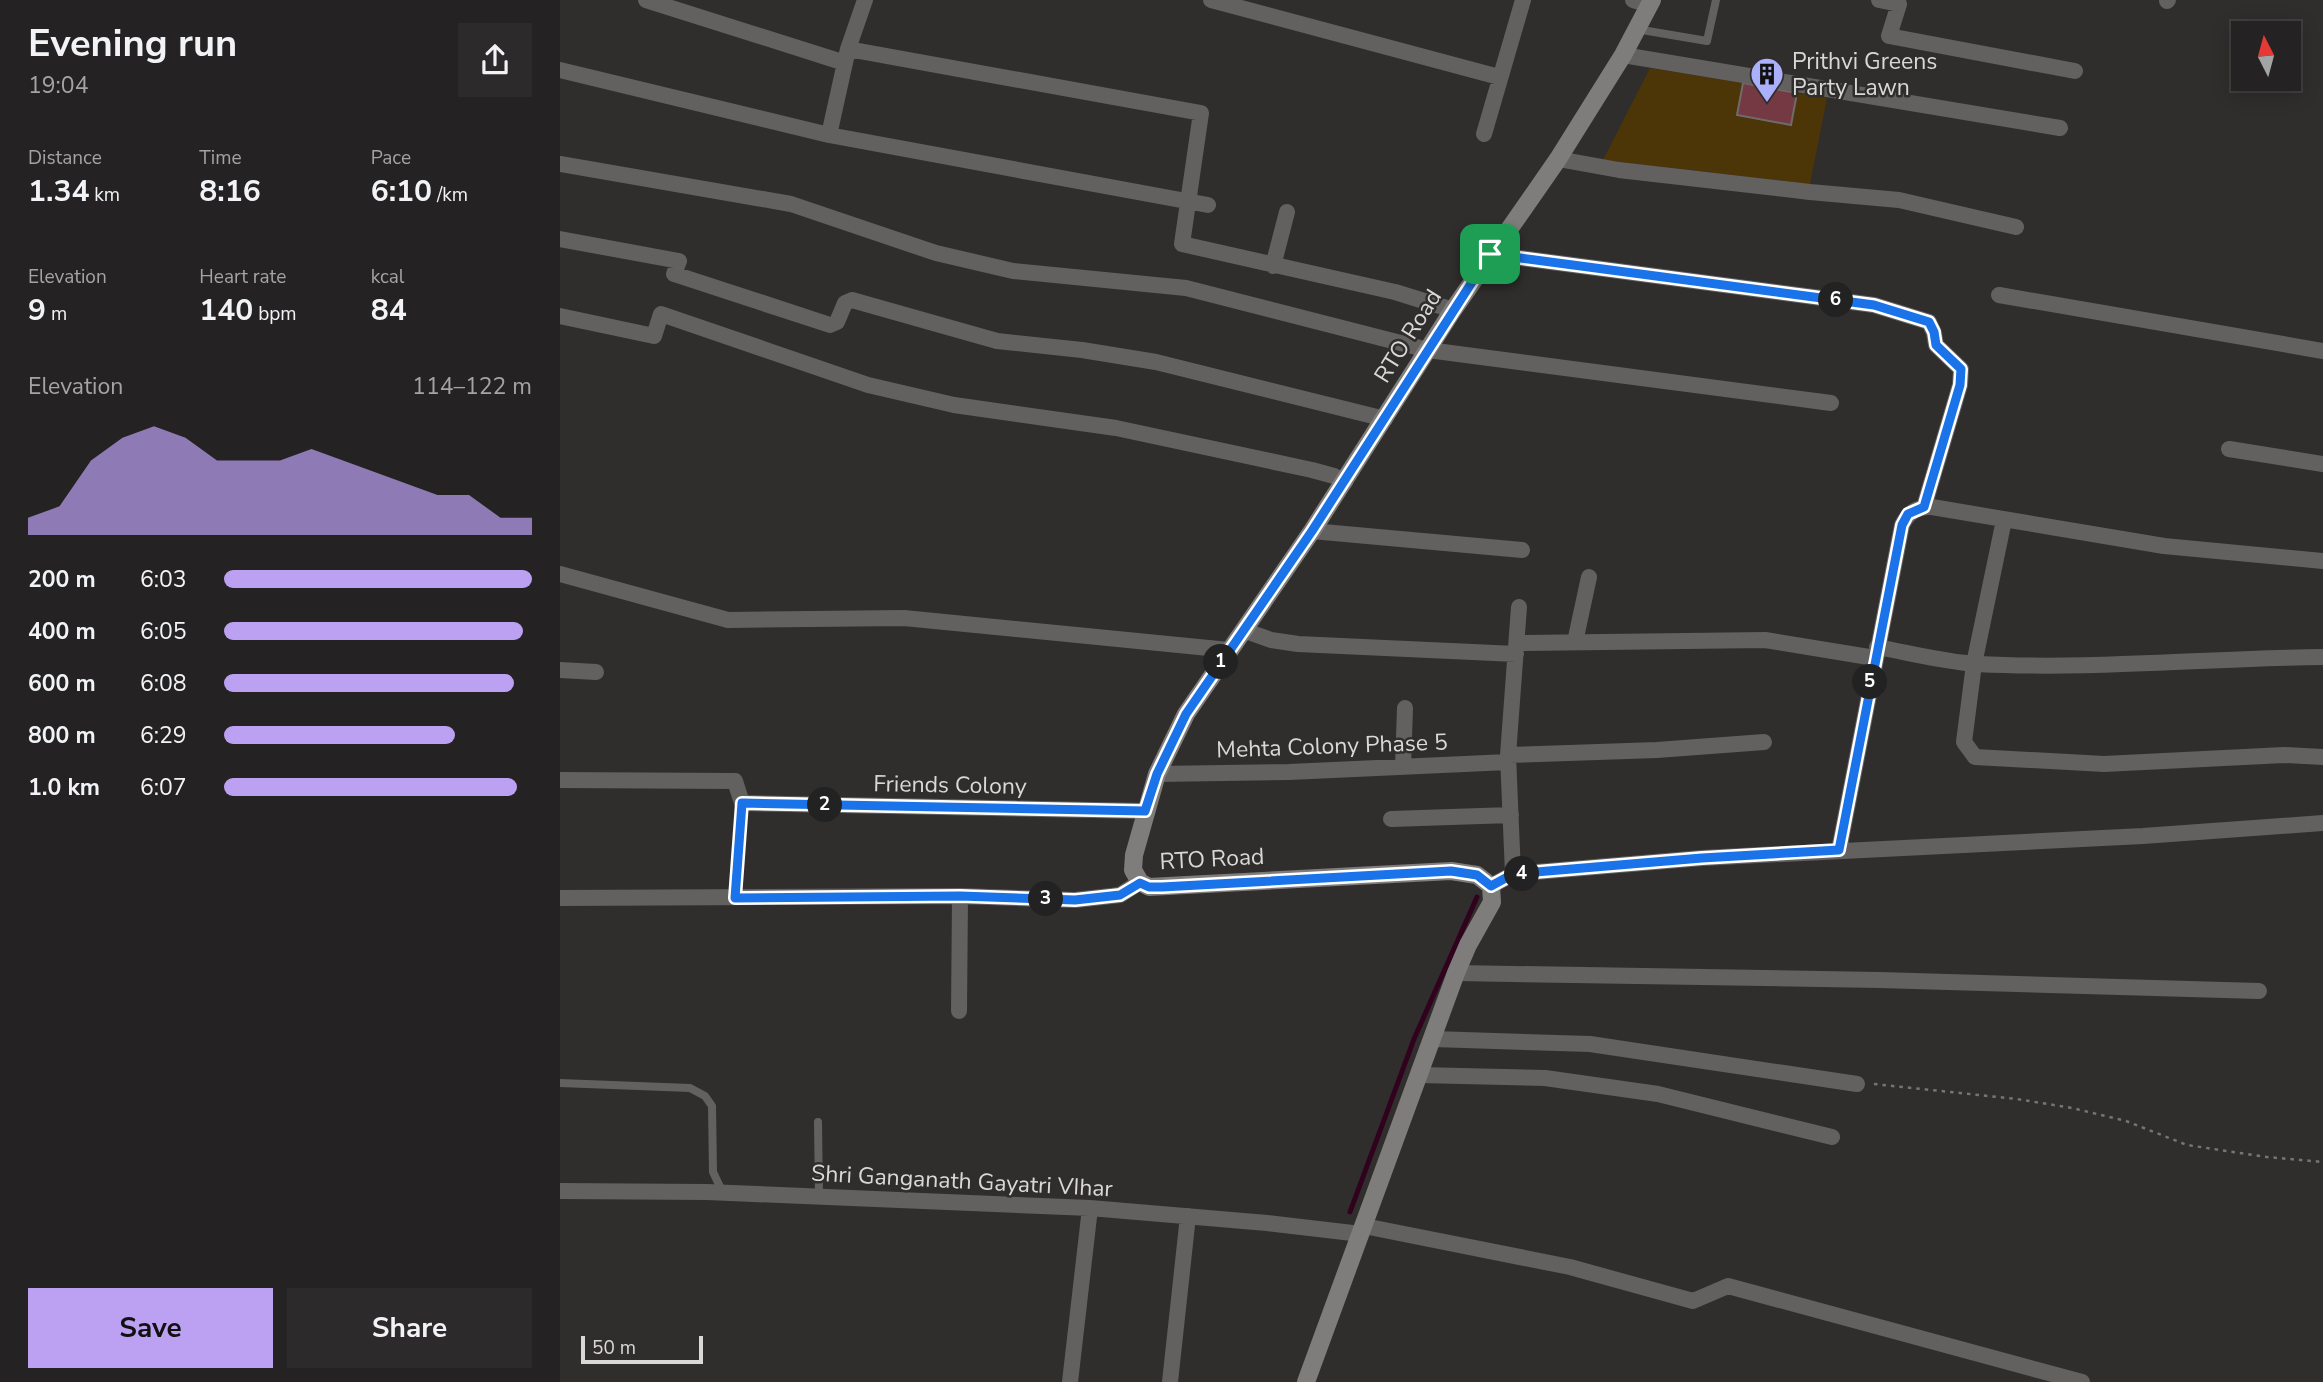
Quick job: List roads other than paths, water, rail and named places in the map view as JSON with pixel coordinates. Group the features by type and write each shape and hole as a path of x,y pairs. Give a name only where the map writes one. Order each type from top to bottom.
{"street":[{"path":"646,0 847,56 1202,113 1182,244 1395,292 1453,310"},
{"path":"829,135 847,56 865,0"},
{"path":"1211,0 1499,76"},
{"path":"1484,135 1523,0"},
{"path":"1878,0 1899,4 1888,36 2075,71"},
{"name":"RTO Road","path":"1491,886 1477,875 1451,871 1149,887 1140,883 1133,870 1145,811 1157,774 1186,714 1345,482 1490,254 1558,159 1623,55 1645,2"},
{"path":"1623,55 2060,128"},
{"path":"560,69 829,135 1208,205"},
{"path":"1558,159 1619,170 1899,200 2016,227"},
{"path":"560,164 791,204 936,253 1013,271 1186,288 1428,350 1832,403"},
{"path":"1273,265 1287,212"},
{"path":"560,239 679,261 674,274 830,325 836,321 845,303 852,300 998,341 1082,350 1156,362 1368,412 1385,419"},
{"path":"1490,254 1874,305 1929,322 1936,345 1961,369 1960,385 1924,507"},
{"path":"1999,295 2323,351"},
{"path":"560,316 654,336 661,314 868,385 954,405 1116,428 1312,470 1345,482"},
{"path":"2230,449 2323,464"},
{"path":"1839,850 1902,525 1908,514 1924,507 2164,546 2323,561"},
{"path":"2004,520 1974,664 1964,742 1975,757 2104,764 2271,756 2323,757"},
{"path":"1312,531 1521,550"},
{"path":"560,574 728,620 904,618 1230,650"},
{"path":"1575,642 1589,577"},
{"path":"1513,874 1508,758 1519,607"},
{"path":"1243,630 1271,640 1298,645 1517,648 1575,642 1765,640 1974,664 2077,665 2323,657"},
{"path":"560,670 596,672"},
{"path":"1403,767 1405,708"},
{"name":"Mehta Colony Phase 5","path":"1157,774 1403,767 1764,742"},
{"path":"560,780 734,781 742,803"},
{"name":"Friends Colony","path":"742,803 1145,811"},
{"path":"1391,819 1511,815"},
{"path":"1306,1382 1456,973 1492,902 1491,886 1513,874 1702,858 2143,836 2323,823"},
{"path":"560,898 960,896 1075,900 1120,895 1140,883"},
{"path":"959,1011 960,896"},
{"path":"1456,973 1879,980 2259,991"},
{"path":"1433,1039 1590,1044 1857,1084"},
{"path":"1419,1075 1545,1078 1657,1094 1832,1137"},
{"name":"Shri Ganganath Gayatri VIhar","path":"560,1192 723,1193 1090,1208 1362,1230 1570,1267 1693,1301 1728,1286 2082,1382"},
{"path":"1070,1382 1090,1208"},
{"path":"1170,1382 1188,1216"}],"lane":[{"path":"1636,29 1707,41 1716,0"},
{"path":"735,898 742,803"},
{"path":"560,1083 690,1088 705,1096 712,1105 713,1172 723,1193"},
{"path":"818,1122 819,1197"}],"waterway":[{"path":"1350,1212 1414,1039 1477,897"}],"place":[{"name":"Prithvi Greens Party Lawn","path":"1767,104"}]}
